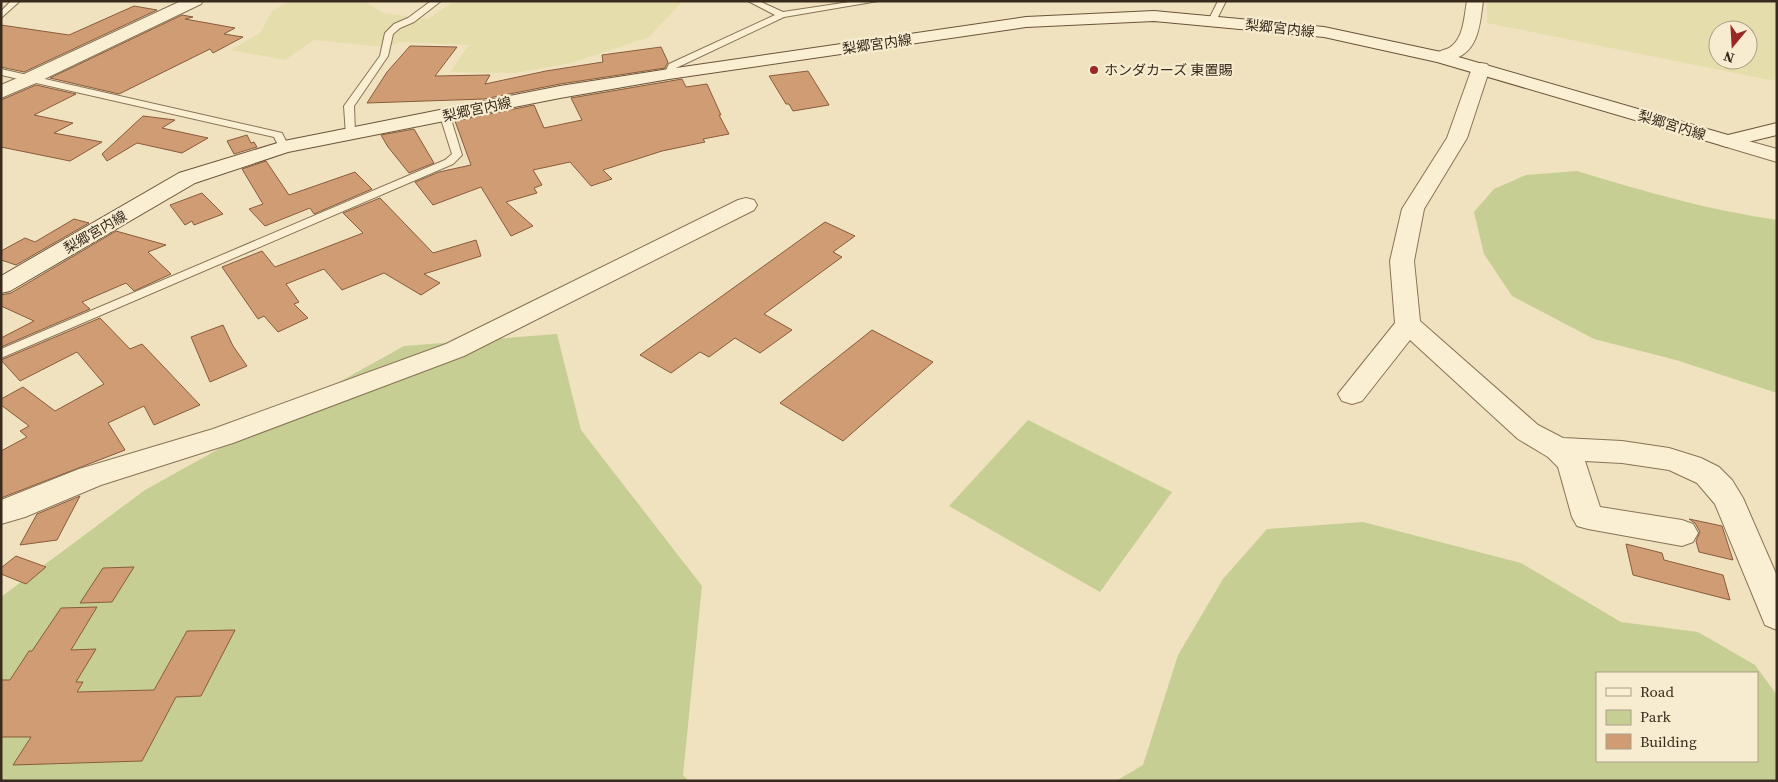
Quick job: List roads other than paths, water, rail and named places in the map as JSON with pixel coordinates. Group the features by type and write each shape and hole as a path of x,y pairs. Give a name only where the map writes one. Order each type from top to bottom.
{"street":[{"path":"1,92 196,1"},
{"path":"1441,57 1454,54 1468,42 1475,1"},
{"name":"梨郷宮内線","path":"1,286 187,178 284,147 560,92 669,74 1026,22 1154,16 1324,32 1441,57 1728,141 1777,129"},
{"path":"1352,394 1389,351 1408,324 1402,261 1413,208 1457,138 1481,68"},
{"path":"1728,141 1777,156"},
{"path":"1,512 90,477 223,436 455,350 746,205"},
{"path":"1408,324 1528,432 1558,449 1571,462 1588,517 1682,533"},
{"path":"1558,449 1646,454 1677,460 1704,472 1721,487 1777,614"}],"lane":[{"path":"1,16 16,1"},
{"path":"350,133 349,106 384,56 389,33 437,1"},
{"path":"752,1 782,15"},
{"path":"669,74 672,66 782,15 874,1"},
{"path":"1212,21 1222,1"},
{"path":"1,72 278,136 284,147"},
{"path":"1,354 449,162 457,155 445,116"}],"place":[{"name":"ホンダカーズ 東置賜","path":"1094,70"}]}
